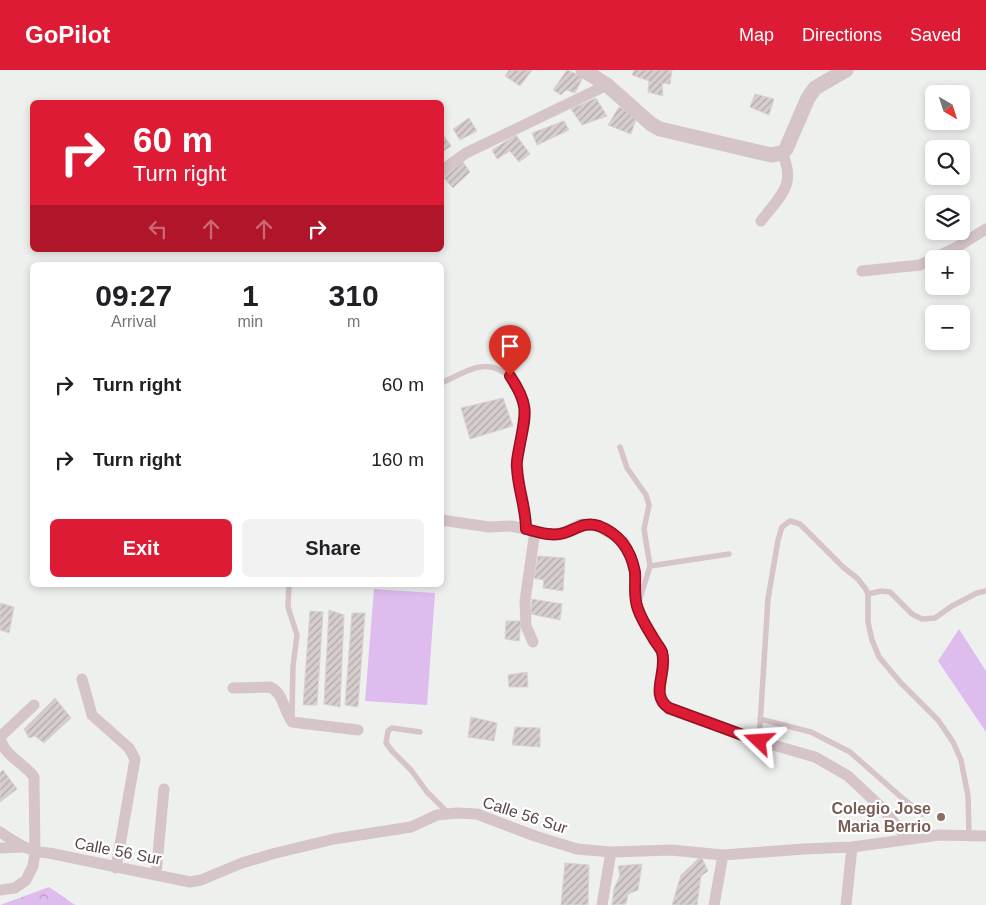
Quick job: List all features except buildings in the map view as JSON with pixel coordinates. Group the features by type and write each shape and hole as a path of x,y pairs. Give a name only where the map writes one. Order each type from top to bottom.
{"street":[{"path":"583,70 607,84 651,124 660,129 771,155 786,149 808,98 815,88 846,70"},
{"path":"444,169 466,153 607,84"},
{"path":"761,221 786,189 789,178 788,166 782,152"},
{"path":"862,271 920,265 957,247 986,229"},
{"path":"444,520 488,526 511,526 550,534 563,533 581,524 598,526 612,533 623,541 631,557 635,572 635,593 638,609 662,651 664,662 659,695 662,703 669,708 759,741 815,757 848,776 881,807 908,839"},
{"path":"531,530 525,601 526,626 533,642"},
{"path":"82,679 92,715 128,748 134,759 116,868"},
{"path":"233,688 270,686 276,689 280,695 287,716 292,722 358,730"},
{"path":"0,890 15,888 26,880 33,866 35,853 34,777 29,770 6,751 1,743 1,736 34,705"},
{"path":"156,874 164,789"},
{"name":"Calle 56 Sur","path":"35,853 49,853 190,882 201,880 272,854 334,839 411,827 437,815 448,813 477,814 534,836 577,849 611,852 672,850 724,855 852,847 940,835 986,836"},
{"path":"0,832 35,853"},
{"path":"0,848 23,847"},
{"path":"846,905 852,847"},
{"path":"602,905 611,852"},
{"path":"714,905 724,855"}],"lane":[{"path":"444,382 480,366 496,369 510,376 521,392 526,410 516,465 518,484 531,530"},
{"path":"620,447 628,468 646,495 649,505 644,529 650,566 638,609"},
{"path":"759,741 768,599 778,540 782,527 790,521 800,524 843,568 858,579 868,594 868,622 879,658 938,720 953,742 961,760 968,796 970,836"},
{"path":"650,566 729,554"},
{"path":"289,587 288,607 297,634 292,722"},
{"path":"868,594 881,591 890,592 912,614 922,619 935,618 952,606 977,593 986,591"},
{"path":"760,719 810,732 850,752 922,814"},
{"path":"420,732 392,728 388,731 386,743 411,770 426,792 448,813"}],"green space":[{"path":"374,589 435,593 427,705 365,701"},
{"path":"959,629 986,671 986,732 938,661"},
{"path":"49,887 75,905 0,905"}],"place":[{"name":"Colegio Jose Maria Berrio","path":"941,817"}],"route":[{"path":"510,376 521,392 526,410 516,465 518,484 524,505 526,529 550,534 563,533 581,524 598,526 623,541 631,557 635,572 635,593 638,609 662,651 664,662 659,695 662,703 669,708 759,741"}]}
